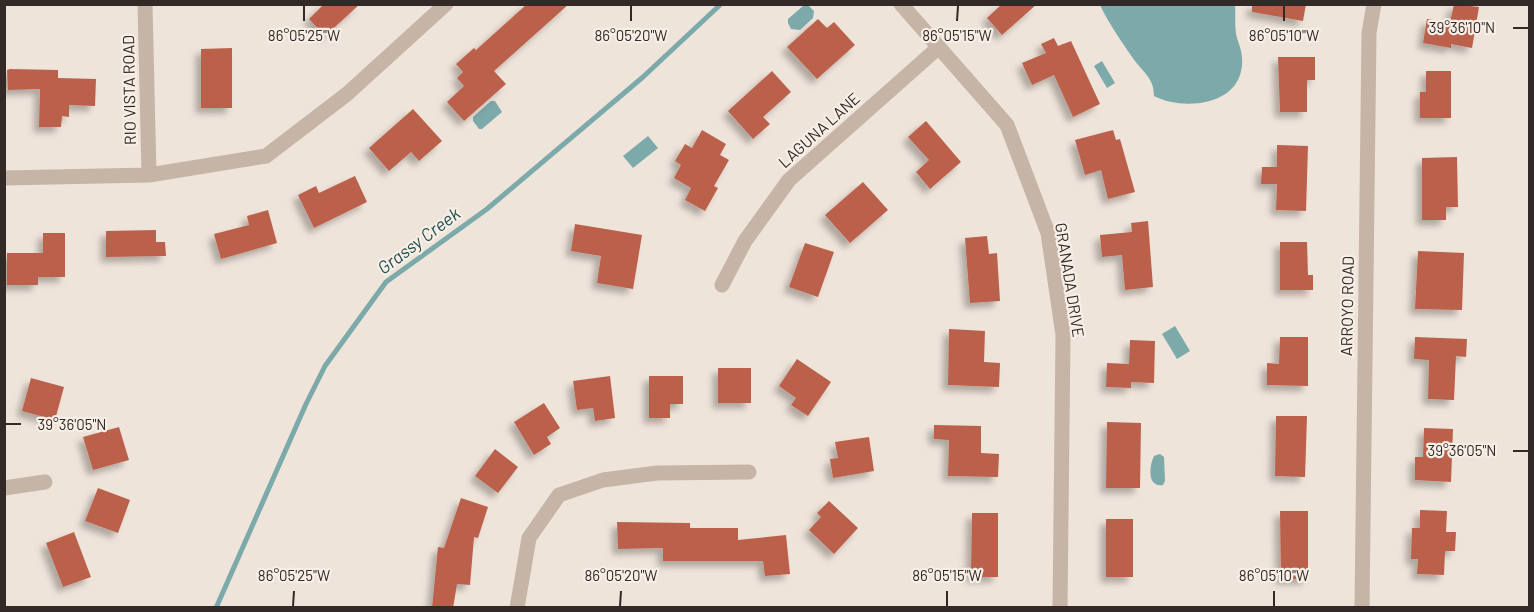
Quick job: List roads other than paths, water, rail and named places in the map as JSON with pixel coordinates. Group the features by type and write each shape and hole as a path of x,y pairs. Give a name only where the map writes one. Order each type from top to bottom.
{"street":[{"name":"RIO VISTA ROAD","path":"145,4 149,175"},
{"path":"4,178 149,175 266,156 347,94 446,4"},
{"name":"GRANADA DRIVE","path":"901,4 1007,125 1048,233 1063,335 1060,608"},
{"name":"ARROYO ROAD","path":"1362,608 1369,33 1374,4"},
{"name":"LAGUNA LANE","path":"722,285 745,241 789,180 939,46"},
{"path":"517,608 529,538 559,495 603,480 657,473 749,472"},
{"path":"4,488 45,482"}],"water":[{"path":"808,5 814,11 813,18 800,30 791,29 788,19 803,6"},
{"path":"1100,5 1235,5 1236,34 1242,58 1239,79 1231,89 1208,102 1180,103 1154,96 1151,81 1121,41"},
{"path":"1102,61 1115,83 1107,88 1094,66"},
{"path":"491,101 495,101 502,112 479,129 473,117"},
{"path":"648,136 658,148 633,168 623,156"},
{"path":"1175,326 1190,351 1177,359 1162,334"},
{"path":"1160,454 1164,457 1165,481 1163,485 1154,483 1151,475 1154,456"}],"waterway":[{"name":"Grassy Creek","path":"216,608 325,366 386,282 487,209 643,77 721,4"}]}
